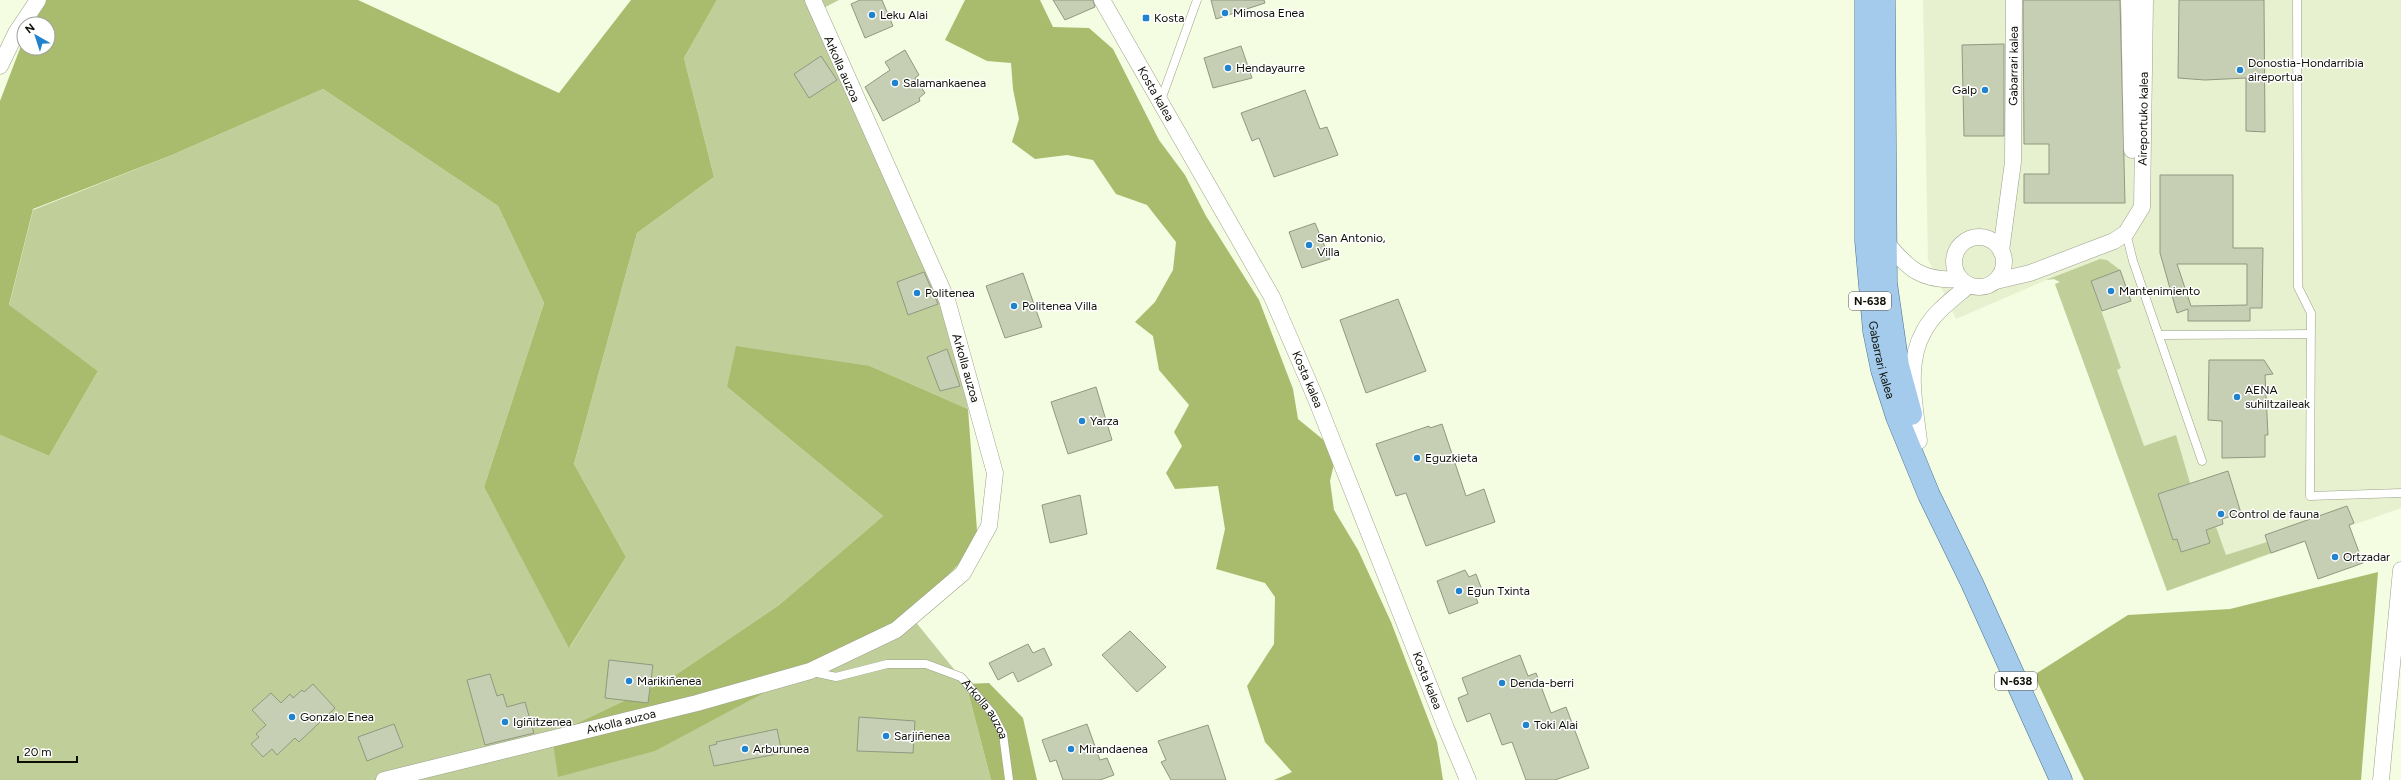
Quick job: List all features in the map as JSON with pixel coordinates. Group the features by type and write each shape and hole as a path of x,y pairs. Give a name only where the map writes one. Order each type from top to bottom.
{"main road":[{"name":"Gabarrari kalea","path":"1866,0 1866,241 1868,285 1874,331 1882,370 1897,417 1929,495 1972,583 2061,780"},
{"name":"Gabarrari kalea","path":"1884,0 1885,241 1891,328 1898,366 1919,441 1972,583"},
{"path":"1866,132 1875,152 1876,221 1885,241"}],"street":[{"path":"0,66 16,33 38,0"},
{"name":"Arkolla auzoa","path":"384,780 698,703 810,671 896,630 963,573 989,526 995,473 947,300 813,0"},
{"name":"Kosta kalea","path":"1102,0 1272,297 1316,399 1468,780"},
{"name":"Gabarrari kalea","path":"1996,281 2004,265 2001,251 2013,162 2014,0"},
{"name":"Aireportuko kalea","path":"2126,233 2132,205 2129,0"},
{"name":"Aireportuko kalea","path":"1996,281 2030,273 2114,241 2126,233 2142,207 2145,0"},
{"path":"1964,282 1954,266 1954,259 1960,246 1965,242 1978,237 1992,240 2001,251"},
{"path":"1885,241 1903,261 1924,276 1964,282 1978,287 1987,286 1996,281"},
{"name":"Gabarrari kalea","path":"1919,441 1913,383 1913,364 1916,348 1924,330 1964,282"},
{"path":"2381,780 2401,570"}],"lane":[{"path":"1160,103 1168,75 1197,0"},
{"path":"2297,0 2298,287 2311,313 2310,496 2401,494"},
{"path":"2126,233 2133,261 2160,335 2202,460"},
{"path":"2160,335 2310,334"},
{"name":"Arkolla auzoa","path":"810,671 836,677 887,664 926,664 961,677 992,713 1003,734 1009,780"}],"shaded area":[{"path":"717,0 839,0 820,10 948,300 968,409 870,366 727,387 883,516 779,605 668,680 552,735 910,615 966,684 991,780 0,780 0,435 49,456 98,371 9,306 33,210 172,155 323,89 498,206 544,303 484,487 570,647 626,557 574,464 637,233 714,177 684,58"},
{"path":"1923,0 2401,0 2401,508 2167,591 2055,284 2060,282 2054,279 2046,280 1956,319 1928,259"},
{"path":"2100,259 2107,260 2120,270 2091,281 2121,368 2117,370 2144,446 2176,435 2190,483 2158,494 2173,540 2177,539 2181,552 2210,543 2206,530 2216,527 2226,555 2267,542 2271,553 2167,591 2055,284 2060,282 2054,279 2046,280"}],"green space":[{"path":"39,0 358,0 559,93 631,0 717,0 684,58 714,177 637,233 574,464 626,557 569,648 484,487 544,303 498,206 323,89 172,155 33,209 9,305 98,371 49,456 0,435 0,101 17,56 56,56 56,16 33,16"},
{"path":"965,0 1040,0 1053,27 1089,28 1113,49 1159,140 1185,175 1206,216 1259,300 1293,389 1298,419 1337,451 1330,481 1334,510 1358,550 1391,622 1437,742 1443,780 1274,780 1292,772 1265,742 1247,686 1274,644 1275,597 1265,583 1216,569 1225,529 1218,486 1175,489 1166,473 1182,446 1174,432 1189,405 1159,370 1153,336 1135,322 1155,302 1173,270 1176,242 1147,205 1116,194 1093,160 1067,155 1035,159 1012,142 1019,119 1013,89 1011,63 987,61 945,40"},
{"path":"736,346 870,366 968,409 978,544 910,615 655,751 558,777 552,735 668,680 779,605 883,516 727,387"},
{"path":"2378,572 2361,780 2084,780 2034,675 2128,615 2230,609"},
{"path":"989,683 1023,718 1037,780 991,780 966,684"}],"building":[{"name":"Leku Alai","path":"860,0 882,0 893,26 865,38 851,4"},
{"path":"1053,0 1093,0 1095,7 1065,20"},
{"name":"Mimosa Enea","path":"1211,0 1264,0 1265,3 1216,19"},
{"path":"2023,0 2120,0 2125,203 2024,203 2024,174 2049,174 2049,144 2024,144"},
{"name":"Donostia-Hondarribia aireportua","path":"2179,0 2264,0 2265,132 2246,131 2246,78 2205,80 2178,78"},
{"name":"Galp","path":"2004,44 2004,136 1964,136 1962,45"},
{"name":"Hendayaurre","path":"1241,46 1252,78 1213,88 1204,58"},
{"name":"Salamankaenea","path":"905,50 919,75 915,78 925,93 919,98 920,101 883,121 865,87 890,70 885,62"},
{"path":"821,56 837,80 809,98 794,74"},
{"path":"1305,90 1320,129 1327,127 1338,155 1274,177 1259,138 1252,141 1241,113"},
{"path":"2160,175 2233,175 2233,248 2263,248 2262,308 2250,308 2250,321 2188,321 2188,309 2177,313 2160,253","holes":["2177,264 2247,264 2247,305 2191,306"]},
{"name":"San Antonio, Villa","path":"1315,223 1330,259 1302,268 1289,232"},
{"name":"Mantenimiento","path":"2120,270 2131,301 2102,311 2091,281"},
{"name":"Politenea","path":"924,272 938,304 908,315 897,282"},
{"name":"Politenea Villa","path":"1023,273 1042,327 1005,338 986,286"},
{"path":"1398,299 1426,371 1366,393 1340,320"},
{"path":"947,349 960,386 940,391 927,357"},
{"name":"AENA suhiltzaileak","path":"2209,360 2264,360 2273,374 2265,375 2268,435 2265,435 2265,457 2222,458 2222,421 2208,420"},
{"name":"Yarza","path":"1096,387 1112,440 1068,454 1051,402"},
{"path":"1442,424 1466,496 1484,489 1495,522 1426,546 1406,493 1396,496 1376,444 1429,426 1430,428"},
{"name":"Control de fauna","path":"2228,471 2241,513 2222,519 2223,524 2206,530 2210,543 2181,552 2177,539 2173,540 2158,494"},
{"path":"1080,495 1087,534 1050,543 1042,505"},
{"path":"2347,506 2354,523 2349,525 2363,563 2318,579 2305,541 2271,553 2265,535"},
{"name":"Egun Txinta","path":"1465,570 1469,577 1476,574 1482,590 1474,592 1478,603 1449,614 1437,581"},
{"path":"1130,631 1166,667 1137,692 1102,655"},
{"path":"1028,644 1033,653 1044,648 1052,665 1018,682 1013,672 998,680 989,663"},
{"path":"1520,655 1528,676 1536,673 1551,713 1566,707 1589,768 1555,780 1526,780 1512,742 1502,745 1490,713 1467,722 1458,698 1468,694 1462,678"},
{"name":"Marikiñenea","path":"609,660 653,665 648,703 605,698"},
{"name":"Igiñitzenea","path":"490,674 497,696 503,694 507,707 525,702 534,733 485,745 467,680"},
{"name":"Gonzalo Enea","path":"313,684 335,708 299,742 295,738 277,755 272,749 263,757 251,744 259,737 256,734 266,725 252,710 271,693 281,703 290,694 293,698 302,690 304,692"},
{"name":"Sarjiñenea","path":"859,717 915,721 913,753 857,751"},
{"path":"394,724 403,747 367,761 358,737"},
{"name":"Mirandaenea","path":"1087,724 1100,760 1107,758 1114,775 1100,780 1063,780 1056,760 1050,762 1042,740"},
{"path":"1208,725 1226,780 1171,780 1161,762 1166,760 1158,741"},
{"name":"Arburunea","path":"777,729 782,753 714,766 709,746 717,744 716,742"}],"place":[{"name":"Mimosa Enea","path":"1225,13"},
{"name":"Leku Alai","path":"872,15"},
{"name":"Kosta","path":"1146,18"},
{"name":"Hendayaurre","path":"1228,68"},
{"name":"Donostia-Hondarribia aireportua","path":"2240,70"},
{"name":"Salamankaenea","path":"895,83"},
{"name":"Galp","path":"1985,90"},
{"name":"San Antonio, Villa","path":"1309,245"},
{"name":"Mantenimiento","path":"2111,291"},
{"name":"Politenea","path":"917,293"},
{"name":"Politenea Villa","path":"1014,306"},
{"name":"AENA suhiltzaileak","path":"2237,397"},
{"name":"Yarza","path":"1082,421"},
{"name":"Eguzkieta","path":"1417,458"},
{"name":"Control de fauna","path":"2221,514"},
{"name":"Ortzadar","path":"2335,557"},
{"name":"Egun Txinta","path":"1459,591"},
{"name":"Marikiñenea","path":"629,681"},
{"name":"Denda-berri","path":"1502,683"},
{"name":"Gonzalo Enea","path":"292,717"},
{"name":"Igiñitzenea","path":"505,722"},
{"name":"Toki Alai","path":"1526,725"},
{"name":"Sarjiñenea","path":"886,736"},
{"name":"Arburunea","path":"745,749"},
{"name":"Mirandaenea","path":"1071,749"}]}
